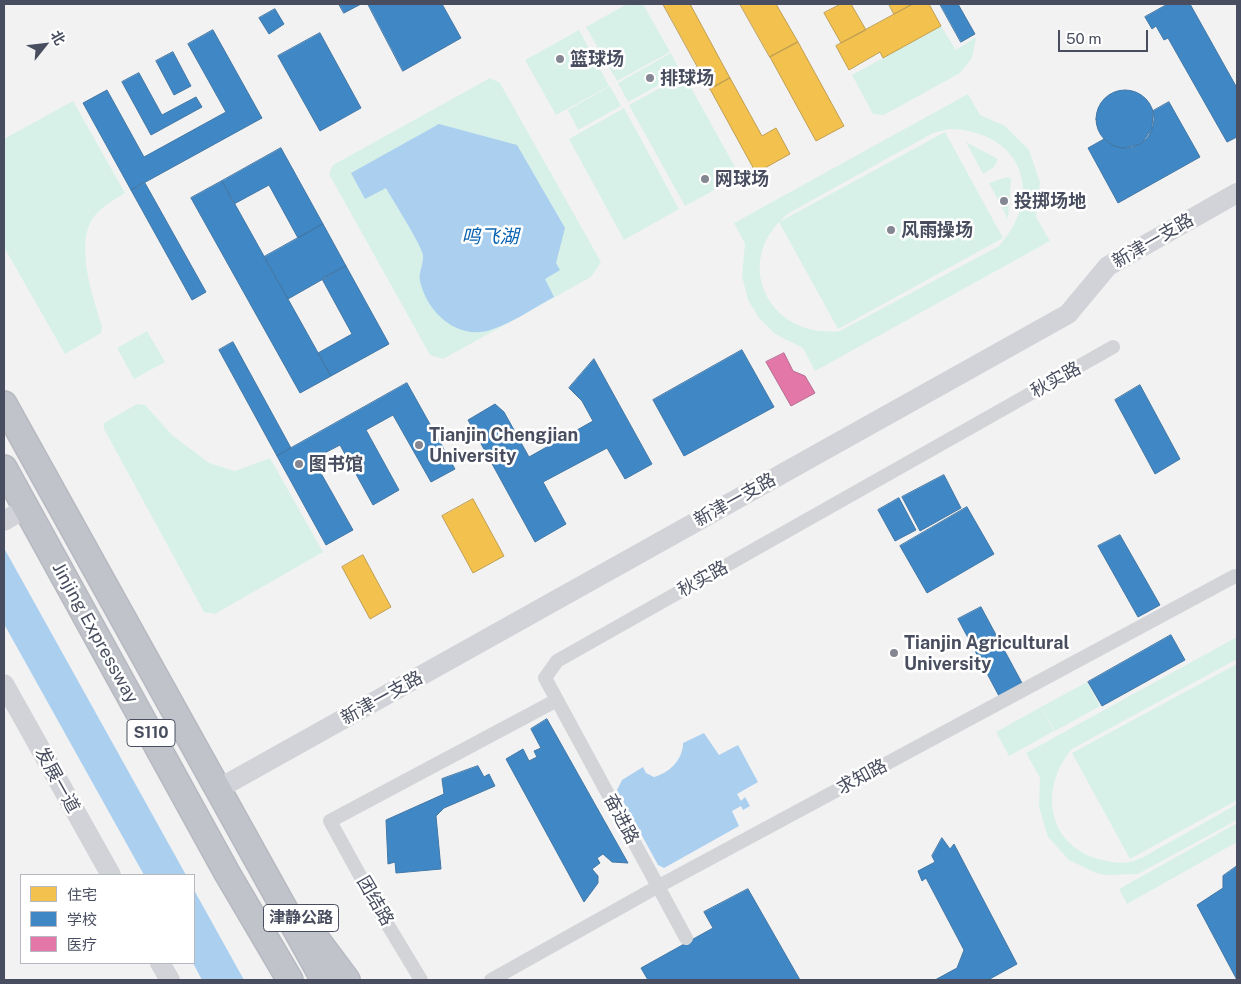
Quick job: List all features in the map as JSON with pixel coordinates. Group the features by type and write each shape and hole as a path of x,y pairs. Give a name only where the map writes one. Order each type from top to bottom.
{"highway":[{"name":"Jinjing Expressway","path":"4,404 256,857"},
{"path":"9,477 16,475 20,469 32,467 41,471"},
{"name":"Jinjing Expressway","path":"9,477 227,873 290,980"},
{"path":"256,857 324,980"},
{"name":"津静公路","path":"256,857 346,980"},
{"path":"227,873 275,980"}],"street":[{"name":"新津一支路","path":"218,789 1068,314 1108,266 1237,193"},
{"name":"秋实路","path":"557,700 545,678 557,661 1113,348"},
{"path":"4,521 26,508"},
{"name":"求知路","path":"491,980 657,887 1235,576"},
{"name":"发展一道","path":"4,684 110,874"},
{"name":"团结路","path":"421,980 330,821 557,700"},
{"name":"奋进路","path":"557,700 686,938"},
{"path":"161,964 170,980"}],"green space":[{"path":"627,4 643,4 670,52 617,81 586,27"},
{"path":"941,26 956,50 976,37 972,58 960,73 884,115 873,114 852,75"},
{"path":"579,30 609,86 556,115 525,60"},
{"name":"排球场","path":"671,53 681,73 628,102 618,83"},
{"path":"684,75 740,176 685,206 629,105"},
{"name":"鸣飞湖","path":"490,78 500,83 601,262 591,277 443,359 430,355 329,174 333,165"},
{"name":"排球场","path":"610,86 621,106 578,130 568,110"},
{"name":"风雨操场","path":"968,94 980,115 1005,126 1029,150 1040,182 1036,217 1050,241 815,371 803,348 775,334 759,318 748,300 742,276 745,244 734,223","holes":["950,129 974,132 994,141 1009,153 1019,169 1023,187 1021,206 1013,226 999,246 840,331 814,330 793,322 776,309 765,292 760,273 762,252 771,232 789,213 933,133"]},
{"path":"73,101 125,193 105,206 93,218 86,234 85,247 88,274 102,326 101,333 65,354 4,247 4,139"},
{"path":"624,108 679,209 624,240 569,139"},
{"name":"风雨操场","path":"945,132 1003,238 838,329 779,222"},
{"name":"风雨操场","path":"966,142 998,159 994,167 983,174"},
{"name":"风雨操场","path":"1007,177 1011,179 1008,219 989,183"},
{"path":"147,331 165,362 134,379 117,348"},
{"path":"137,404 145,405 172,435 209,463 235,471 270,458 323,552 215,614 204,612 104,429 104,423"},
{"path":"1237,637 1237,659 1072,749 1061,764 1052,798 1054,815 1060,830 1070,843 1084,853 1116,863 1129,862 1142,857 1237,804 1237,820 1138,874 1106,875 1096,873 1069,860 1048,837 1039,807 1040,778 1026,753"},
{"path":"1237,664 1237,800 1130,859 1072,753"},
{"path":"1087,682 1100,706 1055,731 1041,707"},
{"path":"1041,707 1054,731 1009,756 996,732"},
{"path":"1237,823 1237,842 1127,904 1119,889"}],"water":[{"name":"鸣飞湖","path":"439,124 517,145 565,228 556,263 560,270 545,279 554,297 509,322 480,332 457,328 437,314 424,293 420,281 423,258 421,250 386,188 365,199 351,173"},
{"path":"4,548 185,874 143,874 4,624"},
{"path":"704,733 719,755 738,745 758,782 737,794 741,801 745,797 750,806 743,810 741,806 732,811 739,826 664,868 658,865 617,790 622,780 643,767 646,773 654,777 670,769 681,755 683,743"},
{"path":"195,892 244,980 202,980 194,964"}],"building: 住宅":[{"path":"663,4 690,4 730,78 710,89"},
{"path":"740,4 776,4 798,42 770,57"},
{"path":"841,4 851,4 866,30 841,43 824,13"},
{"path":"889,4 913,4 894,14"},
{"path":"913,4 929,4 941,26 883,58 880,52 849,70 836,46"},
{"path":"798,42 844,126 816,141 770,57"},
{"path":"730,78 762,136 776,128 790,154 756,173 710,89"},
{"path":"473,499 504,556 473,573 442,516"},
{"path":"363,555 391,607 370,619 342,567"}],"building: 学校":[{"path":"339,4 361,4 344,13"},
{"path":"368,4 442,4 461,38 403,71"},
{"path":"940,4 958,4 975,34 961,42"},
{"path":"1168,4 1190,4 1237,88 1237,137 1227,142 1168,38 1164,40 1156,26 1152,29 1145,17"},
{"path":"275,9 284,24 269,34 259,18"},
{"path":"213,30 262,118 131,190 83,103 107,90 144,157 226,112 188,44"},
{"path":"320,33 361,108 320,131 278,56"},
{"path":"173,52 191,86 174,95 156,61"},
{"path":"139,73 162,115 196,97 202,107 151,135 122,82"},
{"path":"1125,90 1136,92 1149,103 1154,119 1152,130 1141,143 1125,148 1114,146 1101,135 1096,119 1098,108 1109,95"},
{"path":"1169,102 1200,157 1118,203 1088,148 1104,139 1114,146 1123,148 1141,144 1152,129 1153,111"},
{"path":"281,148 323,224 298,238 269,185 234,204 222,181"},
{"path":"222,181 331,376 300,393 191,198"},
{"path":"145,183 206,292 192,300 131,190"},
{"path":"323,224 346,266 288,299 264,257"},
{"path":"346,266 389,344 331,376 318,353 352,334 322,279"},
{"path":"233,342 291,448 277,456 219,350"},
{"path":"742,350 774,407 684,456 653,400"},
{"path":"594,359 652,464 625,479 607,448 543,482 566,524 535,542 468,420 495,404 504,412 529,457 593,421 582,401 569,388"},
{"name":"图书馆","path":"407,383 455,469 431,482 393,415 366,430 399,490 373,505 340,445 313,459 353,530 326,545 277,456"},
{"path":"1140,385 1180,459 1155,474 1115,400"},
{"path":"944,475 961,508 920,531 902,497"},
{"path":"899,498 916,530 895,541 878,510"},
{"path":"967,507 994,554 927,593 900,546"},
{"path":"1120,535 1160,605 1138,617 1098,546"},
{"path":"981,607 1022,683 999,696 958,619"},
{"path":"1171,635 1185,660 1102,706 1088,682"},
{"path":"547,719 628,863 612,862 603,854 597,858 600,863 592,869 598,876 598,883 584,902 506,759 523,749 529,761 537,757 534,751 541,748 531,729"},
{"path":"478,766 484,777 489,774 495,786 444,808 436,816 441,869 396,873 395,862 388,864 386,820 444,794 442,779"},
{"path":"942,838 950,849 954,844 1017,964 988,980 935,980 957,968 964,950 926,878 922,881 918,871 935,862 932,856"},
{"path":"1237,866 1237,980 1197,905 1223,888 1223,876"},
{"path":"748,889 800,980 648,980 641,968 713,928 704,912"}],"building: 医疗":[{"path":"784,353 793,371 805,376 815,393 791,406 766,362"}],"place":[{"name":"篮球场","path":"560,59"},
{"name":"排球场","path":"650,78"},
{"name":"网球场","path":"705,179"},
{"name":"投掷场地","path":"1004,201"},
{"name":"风雨操场","path":"891,230"},
{"name":"Tianjin Chengjian University","path":"419,445"},
{"name":"图书馆","path":"299,464"},
{"name":"Tianjin Agricultural University","path":"894,653"}]}
